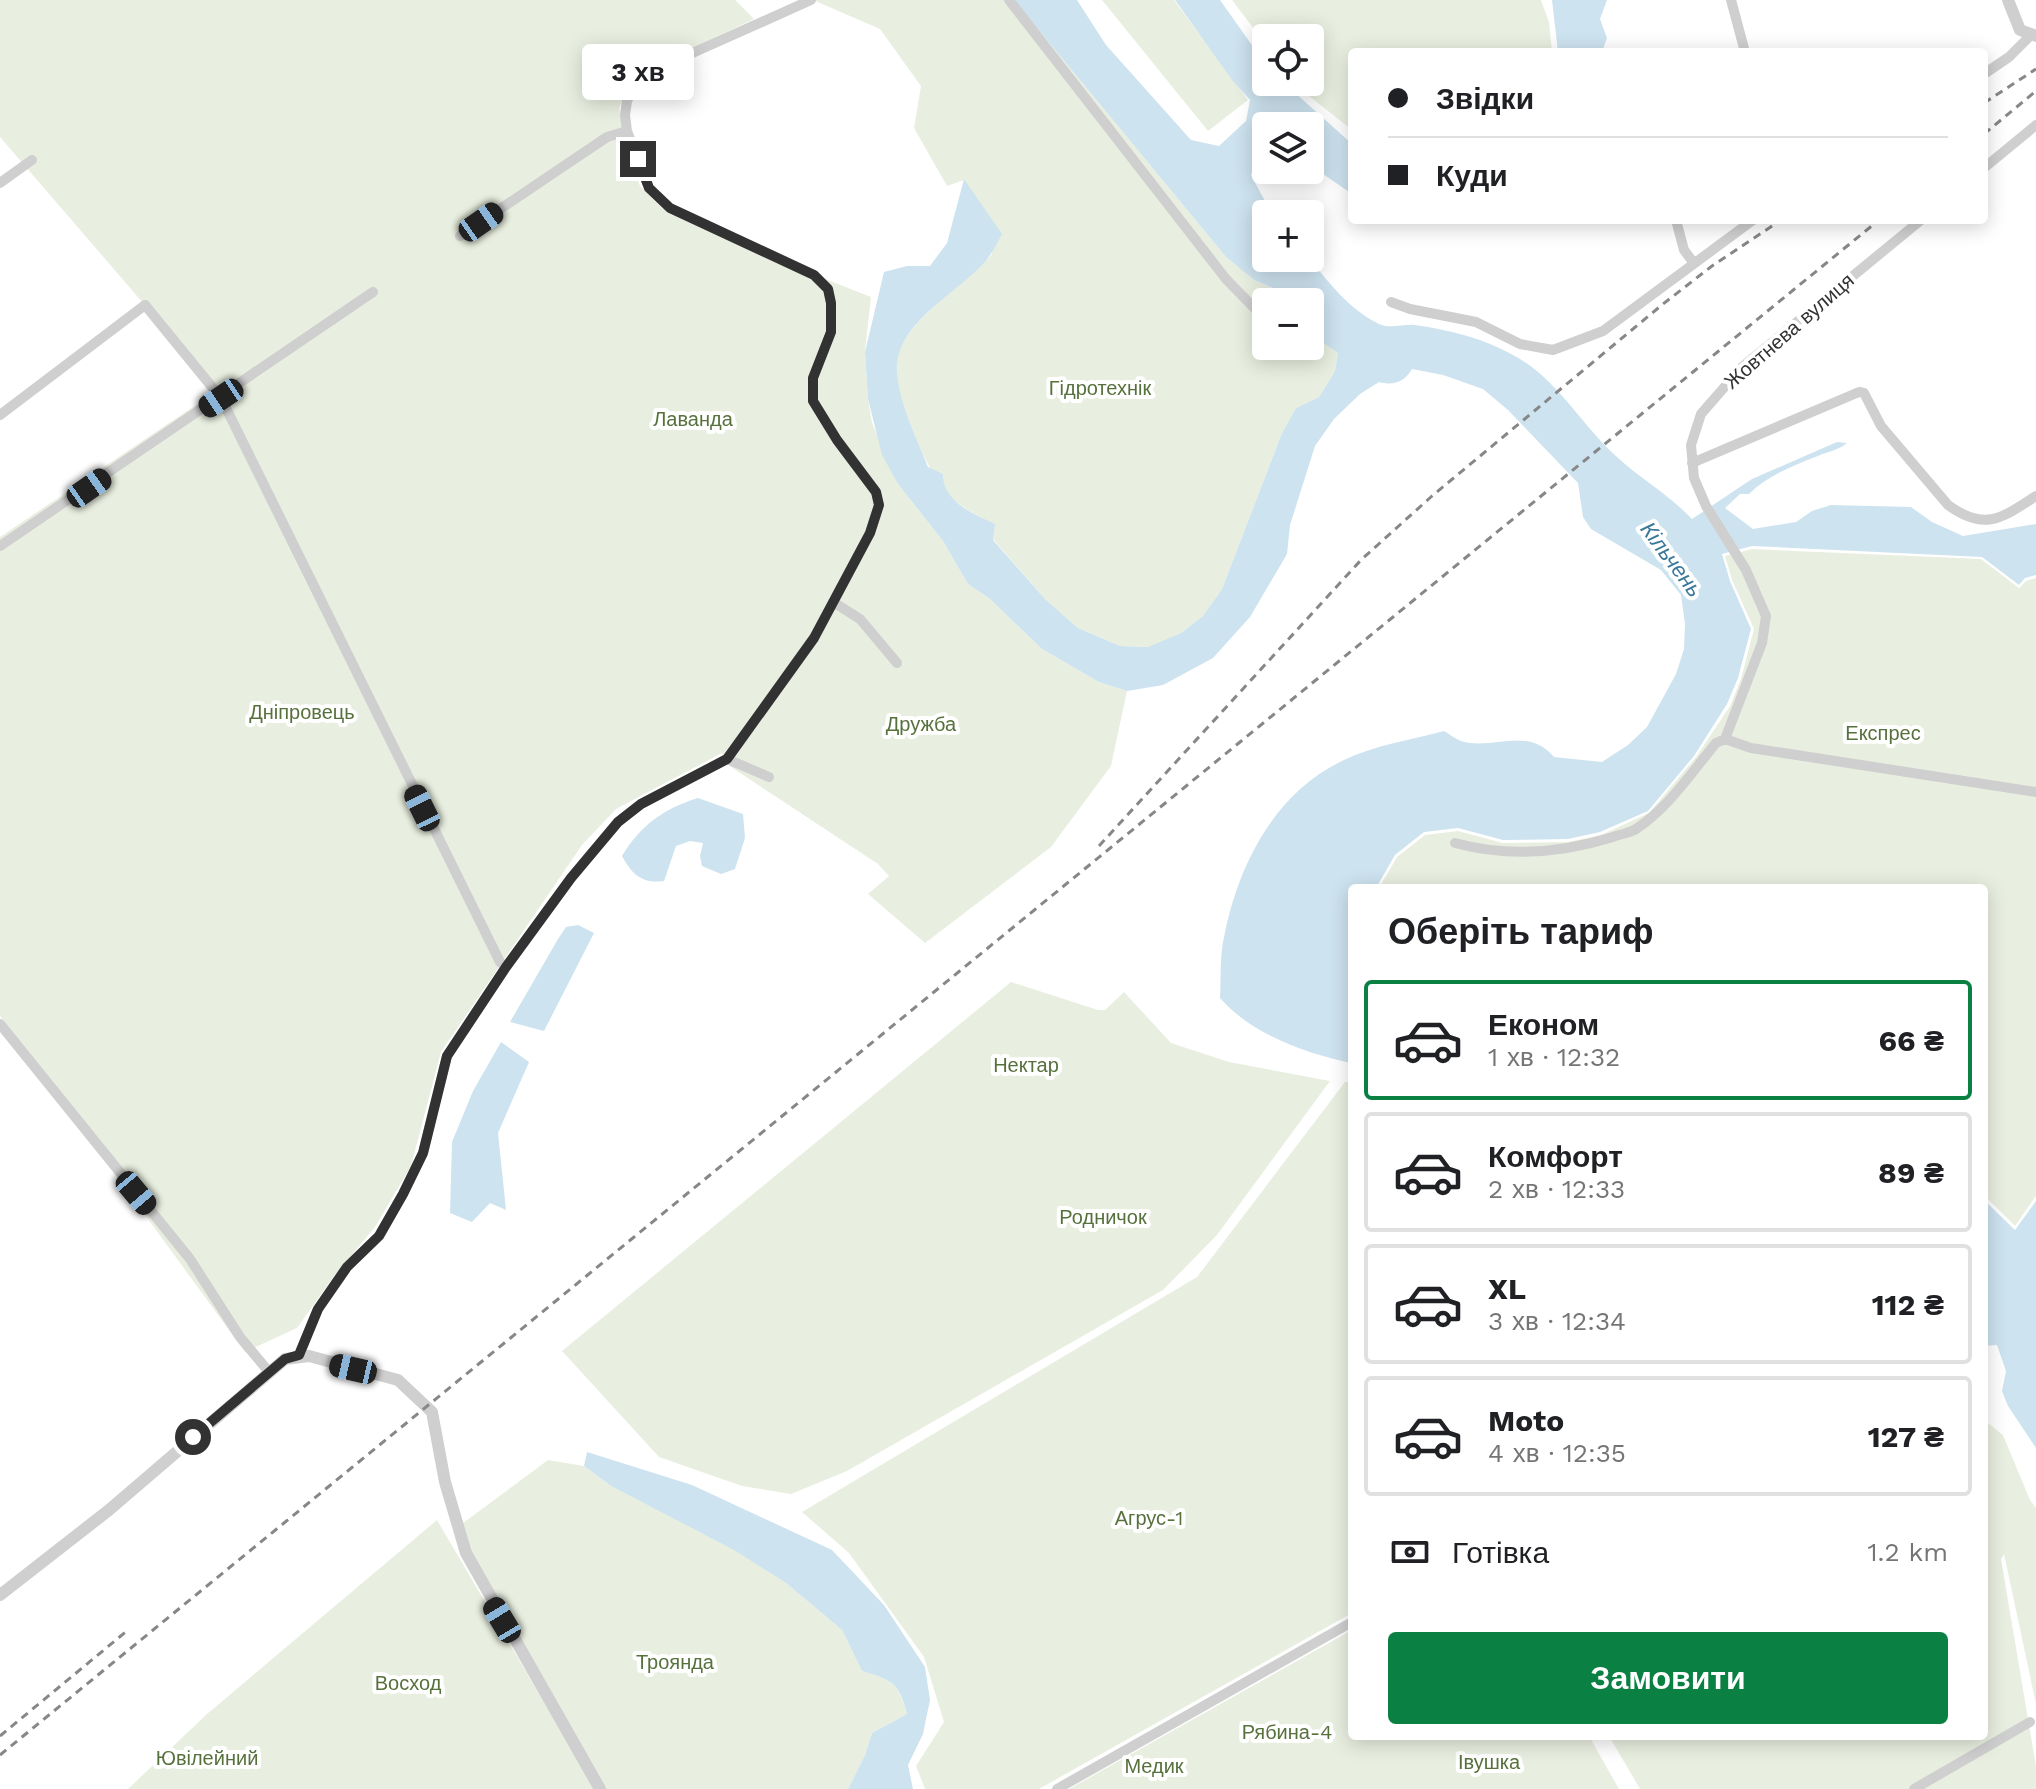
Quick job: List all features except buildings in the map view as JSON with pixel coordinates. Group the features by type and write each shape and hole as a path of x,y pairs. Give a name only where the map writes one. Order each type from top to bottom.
{"street":[{"path":"299,1355 318,1309 347,1267 379,1236 403,1194 423,1153 447,1056 506,967 571,878 618,822 641,804 727,759 814,638 870,533 879,505 876,492 837,440 813,401 813,378 831,332 828,289 814,275 670,208 649,188 627,131 627,101 635,86 679,59 811,0"},
{"path":"1009,0 1226,279 1252,306"},
{"path":"1731,0 1744,48"},
{"path":"1988,71 2033,36 2020,30 2008,0"},
{"path":"1988,165 2036,125"},
{"path":"460,236 607,137 627,131"},
{"path":"0,183 32,160"},
{"path":"1677,224 1684,250 1693,262"},
{"path":"1391,302 1410,309 1476,322 1520,344 1553,350 1603,331 1747,224"},
{"name":"Жовтнева вулиця","path":"1692,463 1691,445 1701,414 1722,387 1916,224"},
{"path":"0,546 373,292"},
{"path":"0,415 145,305 221,398 436,835 500,962 506,967"},
{"path":"1725,739 1762,643 1766,616 1741,561 1706,506 1692,463 1853,394 1864,393 1881,426 1948,505 1960,514 1992,521 2036,496"},
{"path":"833,602 860,619 897,663"},
{"path":"1455,843 1479,850 1556,850 1594,843 1635,830 1675,792 1716,743 1725,739 1751,748 2036,792"},
{"path":"727,759 769,777"},
{"path":"0,1024 26,1060 190,1259 240,1337 269,1372"},
{"path":"0,1595 109,1510 285,1359 299,1355 398,1380 432,1412 445,1482 466,1553 600,1789"},
{"path":"1057,1789 1348,1624"},
{"path":"1914,1789 2030,1722"}],"green space":[{"name":"Дніпровець","path":"0,0 735,0 754,19 665,61 628,86 619,108 625,144 640,186 662,208 757,252 871,297 865,351 868,399 872,423 898,484 943,541 968,584 990,599 1042,649 1099,682 1127,691 1111,766 1051,847 925,943 868,894 889,876 878,864 728,765 722,753 616,809 582,845 441,1052 411,1166 375,1227 334,1276 297,1328 245,1352 0,1016 0,537 218,390 0,137"},
{"name":"Гідротехнік","path":"813,0 1014,0 1226,257 1254,280 1271,288 1252,288 1252,360 1324,360 1324,344 1338,353 1335,371 1319,397 1296,408 1282,433 1222,589 1203,616 1181,633 1149,647 1120,646 1078,628 1045,599 993,539 994,524 952,498 921,450 898,386 896,367 899,352 917,324 992,254 964,180 947,186 914,128 921,86 880,29"},
{"path":"1102,0 1174,0 1248,100 1208,131"},
{"path":"1232,0 1541,0 1549,22 1552,48 1348,48 1348,127 1309,96 1324,96 1324,24 1252,24 1252,26"},
{"name":"Експрес","path":"1752,549 1981,559 2019,588 2026,581 2036,578 2036,1196 2015,1226 1988,1199 1988,884 1381,884 1397,857 1425,835 1458,831 1503,843 1568,842 1601,835 1649,813 1696,757 1730,706 1741,679 1754,629 1725,556"},
{"path":"1011,982 1098,1010 1105,1010 1124,992 1171,1043 1229,1062 1330,1081 1217,1235 1163,1290 847,1471 791,1494 742,1486 659,1457 562,1351"},
{"name":"Агрус-1","path":"1348,1082 1348,1615 1039,1789 925,1789 916,1766 944,1722 924,1657 849,1553 802,1512 1197,1277"},
{"path":"1988,1423 2003,1435 2036,1508 2036,1704 2004,1554 2001,1559 2036,1766 2036,1789 1640,1789 1611,1740 1988,1740"},
{"name":"Троянда","path":"548,1460 584,1466 611,1486 735,1550 786,1583 842,1630 862,1671 893,1684 901,1695 907,1714 872,1733 848,1789 604,1789 455,1529"},
{"name":"Восход","path":"437,1520 595,1789 128,1789 207,1714"},
{"path":"1348,1632 1348,1740 1591,1740 1619,1789 1069,1789"}],"water":[{"name":"Кільчень","path":"1014,0 1077,0 1106,45 1191,140 1219,146 1246,121 1250,100 1175,0 1220,0 1252,45 1252,96 1299,96 1316,112 1252,112 1252,184 1256,184 1264,200 1252,200 1252,272 1320,272 1349,303 1379,324 1415,325 1453,332 1478,339 1513,355 1543,376 1617,457 1692,519 1752,479 1837,442 1847,443 1781,472 1749,494 1740,494 1725,508 1753,529 1796,522 1812,511 1831,505 1911,507 1932,522 1963,536 2036,524 2036,575 2025,578 2019,585 1982,557 1752,546 1722,554 1751,629 1738,678 1727,704 1694,756 1648,811 1600,832 1568,839 1503,840 1458,828 1424,832 1395,855 1378,884 1348,884 1348,1062 1299,1048 1247,1022 1220,998 1222,949 1236,892 1260,839 1296,793 1344,760 1444,731 1461,741 1533,742 1554,757 1602,762 1628,745 1647,727 1676,674 1684,649 1685,624 1681,595 1661,570 1591,529 1583,517 1578,483 1508,410 1483,389 1443,375 1412,369 1398,382 1379,382 1360,394 1334,419 1315,446 1290,525 1287,554 1250,617 1213,658 1163,685 1127,691 1099,682 1042,649 990,599 968,584 943,541 898,484 882,455 868,399 865,352 884,272 907,266 930,266 947,243 964,179 1002,234 985,262 928,313 905,340 897,373 909,421 928,467 943,474 948,491 960,505 995,524 993,540 1045,599 1078,628 1120,646 1148,647 1181,633 1203,616 1222,589 1282,433 1296,408 1319,397 1335,371 1338,353 1324,344 1324,288 1273,288 1254,280 1226,257"},
{"path":"1552,0 1607,0 1600,19 1607,38 1603,48 1558,48"},
{"path":"1324,119 1348,140 1348,191 1324,175"},
{"path":"698,798 743,814 745,838 735,869 721,874 702,866 700,856 703,843 690,841 676,846 664,881 650,881 634,873 622,856 637,835 664,813"},
{"path":"578,925 594,933 544,1031 510,1022 566,927"},
{"path":"501,1042 529,1062 498,1133 506,1210 490,1203 472,1222 450,1213 452,1142 473,1091"},
{"path":"2036,1201 2036,1448 2008,1406 2002,1391 2006,1371 1997,1345 1988,1346 1988,1204 2015,1230"},
{"path":"587,1452 692,1485 832,1550 884,1605 925,1667 930,1700 923,1734 908,1765 913,1789 848,1789 872,1733 907,1714 901,1695 893,1684 862,1671 842,1630 786,1583 734,1550 611,1486 584,1466"}],"railway":[{"path":"1988,100 2036,69"},
{"path":"1988,131 2036,91"},
{"path":"1099,846 1361,560 1432,496 1663,304 1712,266 1775,224"},
{"path":"0,1755 1874,224"},
{"path":"0,1736 128,1630"}],"route":[{"path":"193,1437 285,1359 299,1355 318,1309 347,1267 379,1236 403,1194 423,1153 447,1056 506,967 571,878 618,822 641,804 727,759 814,638 870,533 879,505 876,492 837,440 813,401 813,378 831,332 828,289 814,275 670,208 649,188 638,159"}],"park label":[{"name":"Лаванда","path":"693,419"},
{"name":"Дружба","path":"921,724"},
{"name":"Нектар","path":"1026,1065"},
{"name":"Родничок","path":"1103,1217"},
{"name":"Рябина-4","path":"1287,1732"},
{"name":"Ювілейний","path":"207,1758"},
{"name":"Івушка","path":"1489,1762"},
{"name":"Медик","path":"1154,1766"}]}
